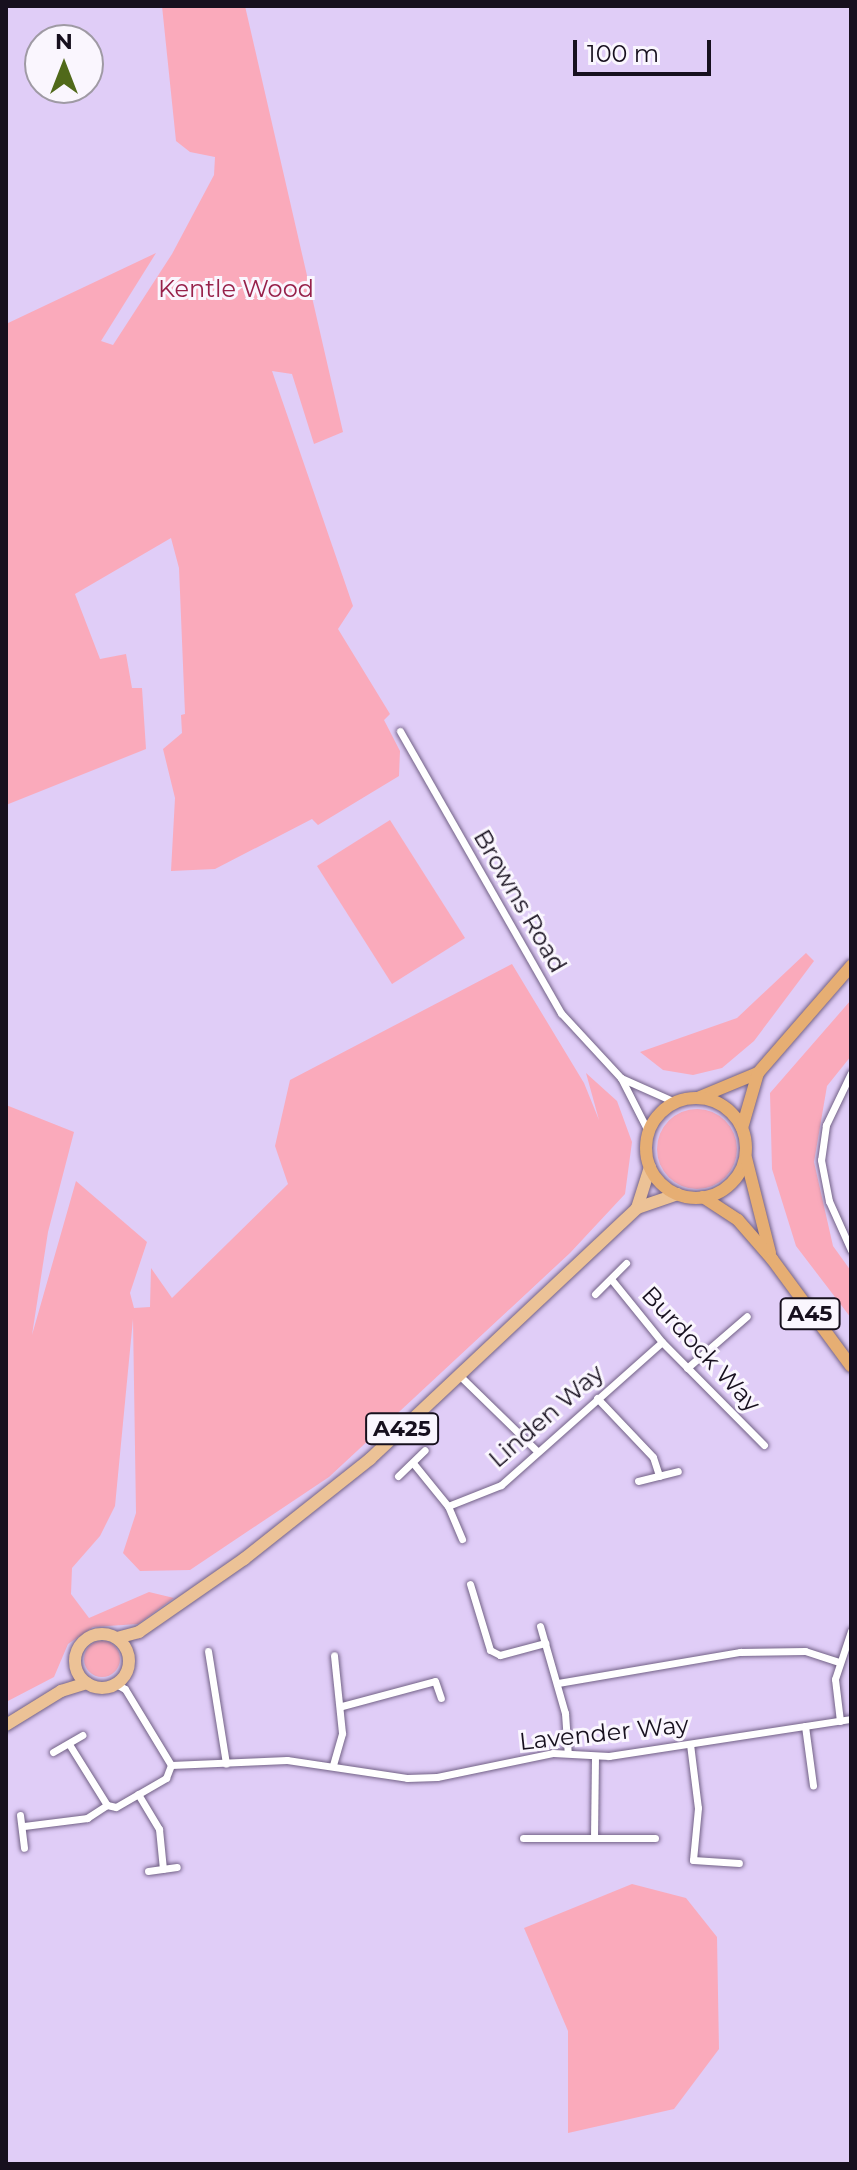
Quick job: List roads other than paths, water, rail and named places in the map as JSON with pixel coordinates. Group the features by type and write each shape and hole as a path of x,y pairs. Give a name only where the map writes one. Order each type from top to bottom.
{"highway":[{"path":"758,1073 697,1098 675,1102 660,1112 649,1133 650,1167 662,1184 678,1194 703,1197 735,1179 746,1151 742,1128 758,1073 851,966"},
{"path":"697,1098 725,1107 742,1128"},
{"name":"A45","path":"746,1151 750,1186 772,1259"},
{"name":"A45","path":"703,1197 738,1220 772,1259 851,1366"}],"main road":[{"path":"637,1208 650,1167"},
{"path":"637,1208 678,1194"},
{"name":"A425","path":"117,1638 139,1632 244,1559 370,1459 637,1208"},
{"name":"A425","path":"128,1652 139,1632"},
{"path":"61,1691 76,1668 77,1650 84,1640 100,1634 117,1638 128,1652 120,1679 98,1687 87,1683 76,1668"},
{"path":"6,1725 61,1691 87,1683"}],"street":[{"name":"Browns Road","path":"400,731 561,1013 621,1078 649,1133"},
{"path":"851,1073 826,1125 821,1160 829,1201 851,1250"},
{"name":"Browns Road","path":"621,1078 675,1102"},
{"name":"Burdock Way","path":"595,1294 626,1263"},
{"name":"Burdock Way","path":"611,1279 662,1342 764,1445"},
{"path":"687,1368 747,1316"},
{"name":"Linden Way","path":"448,1506 501,1485 662,1342"},
{"path":"459,1375 538,1452"},
{"path":"597,1398 653,1457 659,1476"},
{"path":"398,1476 425,1450"},
{"path":"413,1463 448,1506 462,1539"},
{"path":"638,1481 678,1471"},
{"path":"470,1584 490,1650 500,1655 545,1643"},
{"path":"540,1626 558,1683 568,1752"},
{"path":"840,1721 834,1690 839,1662 851,1631"},
{"path":"208,1651 226,1764"},
{"path":"558,1683 664,1661 740,1652 805,1651 839,1662"},
{"path":"333,1765 342,1733 342,1706 334,1655"},
{"path":"200,1666 209,1662"},
{"path":"69,1744 107,1805 116,1807 166,1778 171,1765 120,1679"},
{"path":"342,1706 435,1681 441,1698"},
{"name":"Lavender Way","path":"171,1765 287,1760 407,1778 437,1777 568,1752 595,1756 851,1719"},
{"path":"805,1726 813,1785"},
{"path":"53,1752 83,1735"},
{"path":"690,1744 698,1808 693,1860 739,1863"},
{"path":"594,1838 595,1756"},
{"path":"138,1794 159,1829 163,1869"},
{"path":"24,1826 87,1818 107,1805"},
{"path":"20,1815 24,1826 24,1848"},
{"path":"523,1838 655,1838"},
{"path":"148,1871 177,1867"}],"park label":[{"name":"Kentle Wood","path":"236,289"}]}
